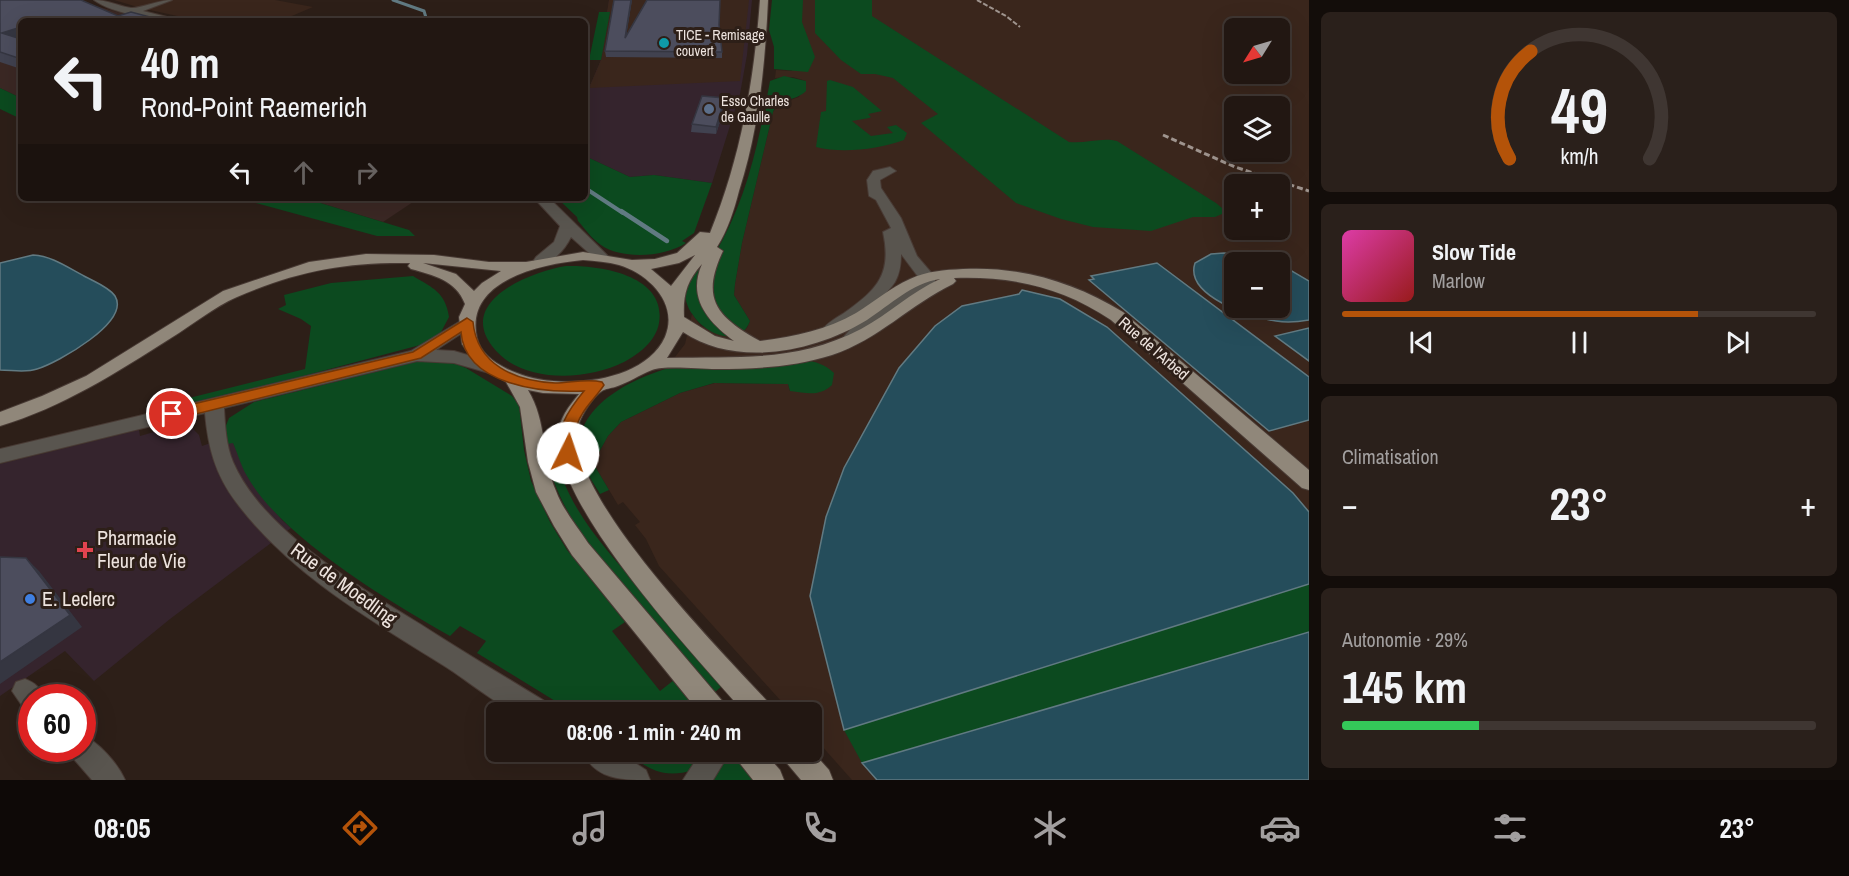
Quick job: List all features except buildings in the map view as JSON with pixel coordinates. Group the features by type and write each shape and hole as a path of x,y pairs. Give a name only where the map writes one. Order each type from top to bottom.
{"main road":[{"path":"752,111 742,129 705,235 686,256 670,263 652,265 572,256 541,260 500,277 484,289 473,304 467,322 468,338 476,354 489,367 513,380 568,388 597,385 616,380 649,364 664,350 674,335 679,286 683,278 703,257 716,236 751,130 760,62 764,0"},
{"path":"729,202 730,220 704,276 704,292 711,313 722,325 758,346"},
{"path":"0,419 48,401 92,380 230,294 271,277 314,265 366,258 434,259 489,267 525,266"},
{"path":"389,258 454,278 466,287 473,304"},
{"path":"628,264 649,274 665,287 676,312"},
{"name":"Rue de l'Arbed","path":"649,364 690,362 738,365 778,362 820,353 870,331 935,286 971,273"},
{"name":"Rue de l'Arbed","path":"676,312 710,341 729,346 758,346 789,342 853,321 897,292 927,277 944,274 1004,273 1038,279 1072,290 1104,306 1309,482"},
{"path":"513,380 529,407 538,462 546,492 561,520 580,549 707,702"},
{"path":"597,385 574,414 567,438 568,453 577,479 594,510 660,598 751,702"},
{"path":"755,762 770,780"},
{"path":"803,762 819,780"}],"street":[{"path":"98,0 164,18"},
{"path":"132,11 168,0"},
{"path":"830,330 876,296 894,270 896,254 878,205 873,180 878,174 890,171"},
{"path":"849,341 862,327 927,284 927,277 909,257 894,218 874,187"},
{"path":"544,201 591,249 603,258"},
{"path":"541,260 556,250 565,239 568,224"},
{"path":"417,355 467,322"},
{"path":"0,456 417,355 454,357 489,367"},
{"name":"Rue de Moedling","path":"214,404 217,441 224,465 245,501 280,536 356,597 523,702"},
{"path":"94,762 111,780"},
{"path":"610,762 636,780"},
{"path":"697,780 710,762"}],"shaded area":[{"path":"0,0 75,0 138,18 18,18 18,97 0,88"},
{"path":"114,0 275,0 313,7 287,18 186,18"},
{"path":"609,0 752,0 747,55 740,94 712,183 654,175 630,177 588,157 588,88 601,60"},
{"path":"609,0 749,0 740,81 589,88 601,60 610,12 607,12"},
{"path":"797,0 1309,0 1309,780 852,780 822,746 822,702 782,702 659,566 646,539 635,525 640,522 623,502 618,505 593,463 608,436 621,422 680,393 715,383 788,384 790,391 832,385 677,366 659,370 675,357 685,344 692,314 701,326 737,336 747,328 750,321 734,295 742,243 773,112 779,104 799,97 806,81 793,77 775,78 776,70 792,71"},
{"path":"314,201 414,201 383,222"},
{"path":"178,425 191,427 199,435 202,446 225,438 233,442 248,477 291,528 170,619 94,681 65,651 0,696 0,464 139,430 140,436"}],"green space":[{"path":"772,0 803,0 802,22 815,57 808,72 774,69 774,47 769,30"},
{"path":"815,0 872,0 872,16 1069,142 1117,141 1216,203 1222,208 1222,214 1215,217 1193,217 1151,231 1093,227 1061,219 1016,203 921,123 938,114 893,78 861,74 841,60 815,33"},
{"path":"599,12 610,12 601,60 589,60"},
{"path":"784,76 806,81 806,91 783,102 773,112 742,243 735,284 734,295 750,321 739,335 722,336 698,322 688,306 684,288 712,257 732,220 747,182 770,81"},
{"path":"827,81 853,87 882,111 868,114 871,117 869,118 852,121 871,136 893,133 887,127 896,125 907,133 904,140 860,150 816,147 821,112 826,111"},
{"path":"0,88 18,97 18,118 0,109"},
{"path":"588,157 630,177 654,175 712,183 694,233 682,241 686,243 667,251 632,255 610,250 586,231 577,217 560,201 588,201"},
{"path":"248,201 314,201 409,230 415,236 377,236"},
{"path":"566,266 596,268 628,276 653,294 659,307 659,323 654,336 641,351 624,362 591,373 554,375 536,373 519,367 504,358 492,346 484,330 484,315 491,302 519,281"},
{"path":"413,276 441,296 449,317 441,332 424,344 164,409 161,405 305,369 311,326 278,309 286,305 284,295 331,283"},
{"path":"804,360 820,364 831,370 834,373 832,385 822,391 812,393 790,391 788,384 714,383 680,393 621,422 608,436 593,463 609,490 600,494 586,471 581,456 580,438 586,422 596,408 627,385 661,370 677,366"},
{"path":"416,362 453,363 466,368 512,396 519,405 524,450 531,481 550,522 567,550 625,622 612,631 660,691 674,680 691,702 557,702 477,653 486,641 460,626 450,636 368,587 310,544 263,499 245,472 233,443 227,444 225,428 229,418 254,402"},
{"path":"553,440 557,462 565,484 586,522 613,558 721,682 721,687 715,692 710,691 578,529 559,494 549,468 543,441"},
{"path":"1309,584 1309,632 862,763 844,730"},
{"path":"639,762 739,762 754,780 706,780 694,770 674,774 665,773"}],"water":[{"path":"1224,253 1224,304 1209,295 1194,275 1195,263 1211,254"},
{"path":"33,255 53,260 105,287 115,296 117,306 112,318 103,329 60,359 33,370 0,370 0,263"},
{"path":"1157,263 1224,313 1224,318 1230,318 1309,377 1309,420 1269,431 1089,280 1094,279 1091,276"},
{"path":"1290,270 1309,281 1309,320 1280,322 1262,318 1290,318"},
{"path":"1022,290 1060,299 1107,327 1293,493 1309,512 1309,584 844,730 810,596 826,517 844,468 899,368 935,326 962,306 1019,294"},
{"path":"1309,328 1309,361 1275,336"},
{"path":"1309,632 1309,780 877,780 862,763"}],"waterway":[{"path":"393,0 424,11 426,18"},
{"path":"588,190 623,213"},
{"path":"621,211 667,241"}],"railway":[{"path":"977,0 1006,16 1020,27"},
{"path":"1163,135 1235,167 1309,191"}],"place":[{"name":"TICE - Remisage couvert","path":"664,43"},
{"name":"Esso Charles de Gaulle","path":"709,109"},
{"name":"Pharmacie Fleur de Vie","path":"85,550"},
{"name":"E. Leclerc","path":"30,599"}],"route":[{"path":"172,414 417,355 467,322 468,338 476,354 489,367 513,380 539,387 554,388 597,385 581,404 570,423 567,438 568,453"}]}
